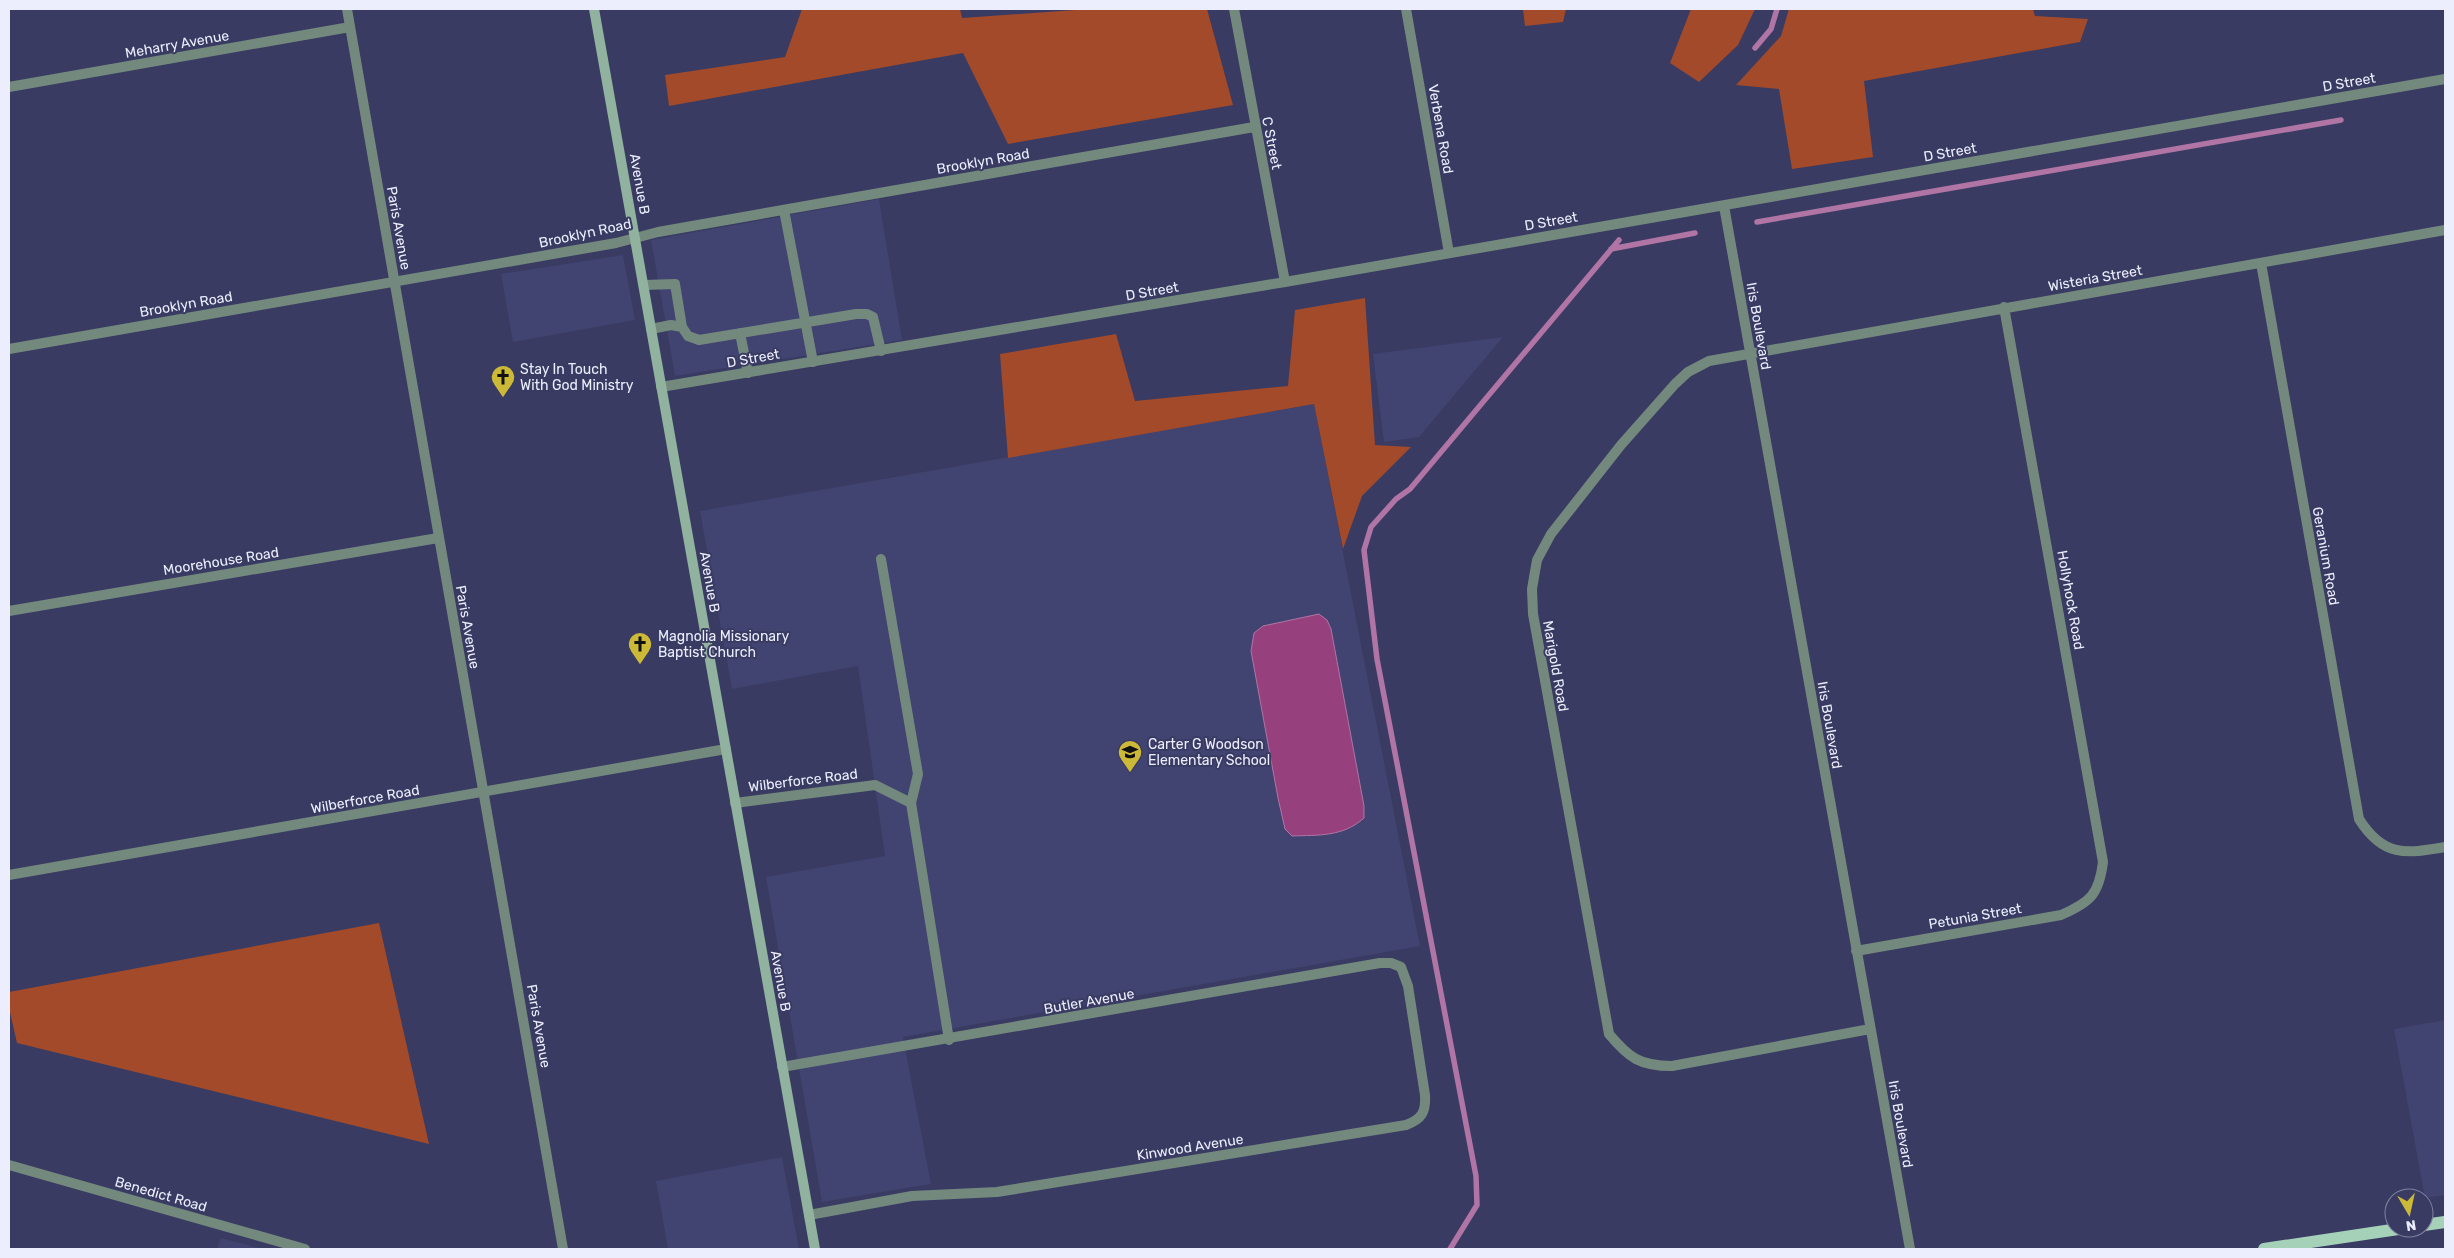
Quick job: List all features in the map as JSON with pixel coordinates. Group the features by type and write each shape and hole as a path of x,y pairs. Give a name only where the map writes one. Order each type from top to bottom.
{"main road":[{"name":"Avenue B","path":"594,9 815,1249"},
{"path":"2264,1249 2384,1231"}],"street":[{"name":"Paris Avenue","path":"347,9 563,1249"},
{"name":"C Street","path":"1234,9 1254,127 1285,282"},
{"name":"Verbena Road","path":"1406,9 1449,253"},
{"name":"Meharry Avenue","path":"9,87 350,27"},
{"name":"D Street","path":"662,388 1724,206 2445,79"},
{"name":"Brooklyn Road","path":"9,349 616,243 635,236 1254,127"},
{"name":"Iris Boulevard","path":"1724,206 1910,1249"},
{"path":"784,210 813,362"},
{"name":"Wisteria Street","path":"1750,352 2445,230"},
{"name":"Geranium Road","path":"2261,263 2359,819 2369,834 2382,846 2399,851 2420,851 2445,847"},
{"path":"644,285 675,284 682,327 688,336 699,340 856,314 867,314 873,317 881,350"},
{"name":"Hollyhock Road","path":"2004,307 2103,862 2101,883 2093,897"},
{"path":"651,329 671,325 682,327"},
{"path":"740,334 748,373"},
{"name":"Marigold Road","path":"1750,352 1708,361 1688,372 1620,445 1551,534 1537,560 1532,589 1533,614 1609,1034 1624,1053 1642,1063 1672,1066 1870,1029"},
{"name":"Moorehouse Road","path":"9,611 438,538"},
{"path":"881,559 918,774 911,803 950,1040"},
{"name":"Wilberforce Road","path":"9,875 726,748"},
{"name":"Wilberforce Road","path":"735,803 875,785 911,803"},
{"name":"Petunia Street","path":"1856,950 2061,915 2079,907 2093,897"},
{"name":"Butler Avenue","path":"782,1067 950,1040 1380,963 1391,963 1401,967"},
{"name":"Kinwood Avenue","path":"809,1215 912,1196 996,1192 1406,1125 1416,1121 1423,1115 1426,1107 1425,1095 1408,986 1401,967"},
{"name":"Benedict Road","path":"9,1165 305,1249"}],"shaded area":[{"path":"802,9 960,9 962,18 1089,9 1207,9 1233,105 1008,144 963,53 669,106 665,75 785,57"},
{"path":"1523,9 1566,9 1563,22 1525,26"},
{"path":"1691,9 1755,9 1738,45 1699,82 1670,63"},
{"path":"1789,9 2033,9 2035,16 2088,19 2080,42 1864,81 1873,157 1792,169 1779,89 1736,85 1781,36"},
{"path":"879,199 902,340 675,376 651,240"},
{"path":"623,255 635,320 513,342 501,274"},
{"path":"1365,298 1375,445 1411,447 1362,496 1343,549 1314,404 1008,458 1000,354 1116,334 1135,401 1288,386 1295,310"},
{"path":"1503,337 1419,437 1384,442 1373,354"},
{"name":"Carter G Woodson Elementary School","path":"1314,404 1420,946 903,1037 931,1184 822,1202 766,877 885,856 858,666 732,689 700,511"},
{"path":"1319,614 1327,620 1331,629 1364,806 1364,818 1348,829 1339,832 1292,836 1285,829 1278,798 1251,651 1254,633 1263,626"},
{"path":"379,923 429,1144 17,1043 9,1008 9,992"},
{"path":"2445,1020 2445,1195 2434,1197 2434,1188 2423,1188 2394,1029"},
{"path":"782,1157 799,1249 668,1249 656,1181"},
{"path":"221,1238 263,1249 217,1249"}],"waterway":[{"path":"1755,48 1771,29 1777,9"},
{"path":"1757,222 2341,120"},
{"path":"1611,249 1695,233"},
{"path":"1450,1249 1477,1205 1476,1176 1377,659 1364,550 1371,527 1396,499 1410,489 1619,240"}],"place":[{"name":"Stay In Touch With God Ministry","path":"503,398"},
{"name":"Magnolia Missionary Baptist Church","path":"640,665"},
{"name":"Carter G Woodson Elementary School","path":"1130,773"}]}
